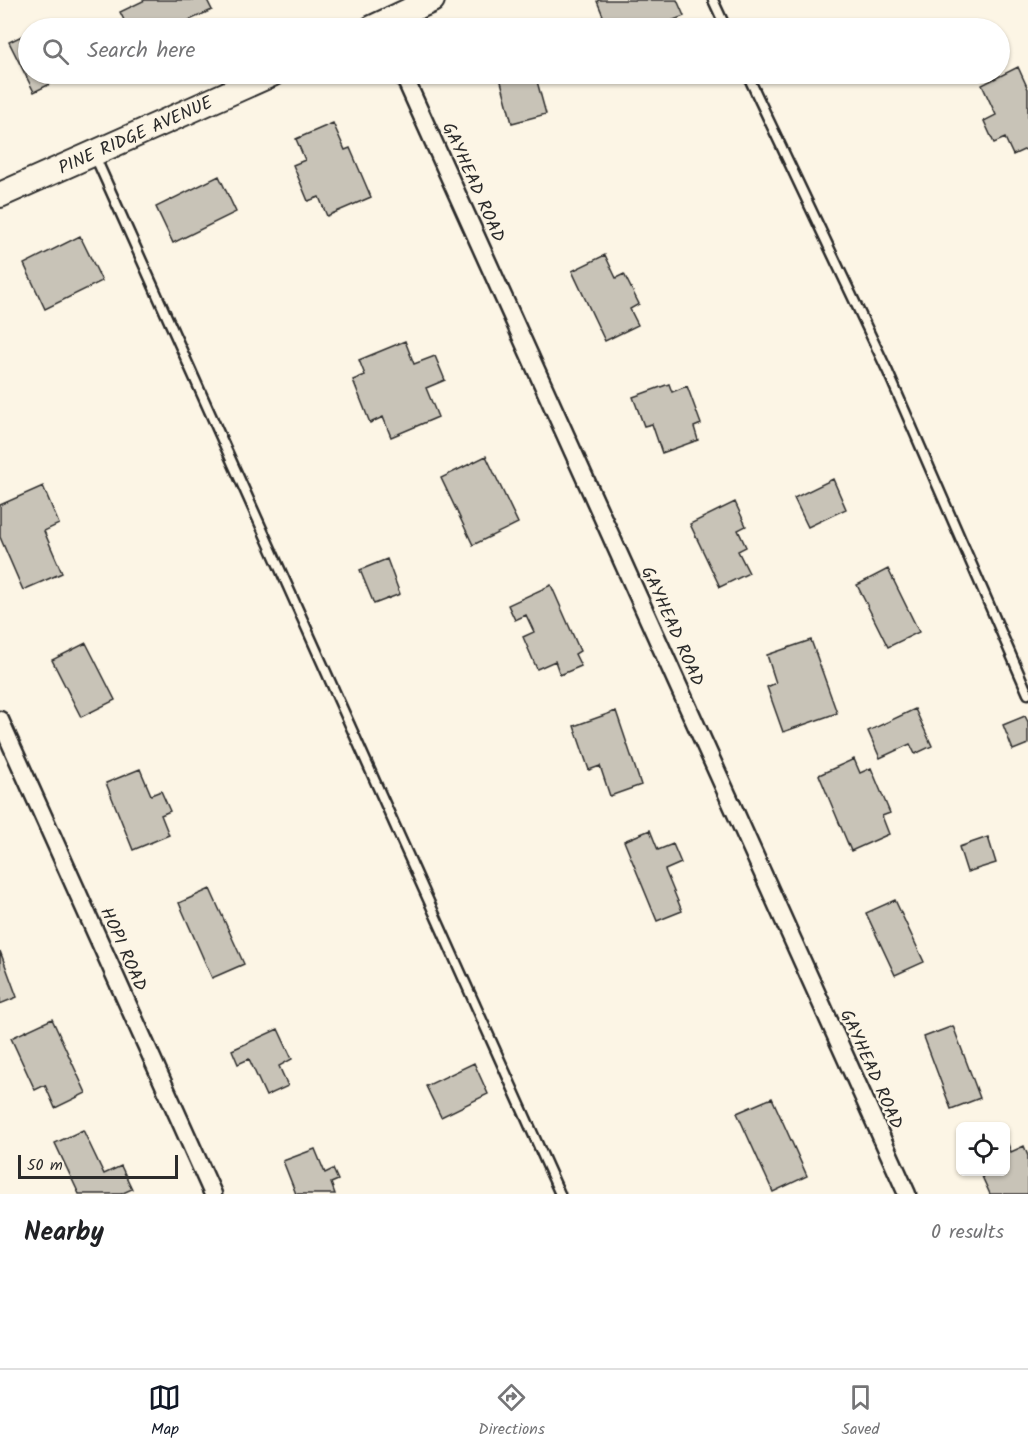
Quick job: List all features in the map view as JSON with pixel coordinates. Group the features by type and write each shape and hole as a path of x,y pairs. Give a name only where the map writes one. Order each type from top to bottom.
{"street":[{"path":"397,18 432,0"},
{"name":"PINE RIDGE AVENUE","path":"0,195 249,84"},
{"name":"GAYHEAD ROAD","path":"408,84 907,1194"},
{"name":"HOPI ROAD","path":"0,720 213,1194"}],"lane":[{"path":"713,0 721,18"},
{"path":"752,84 888,372 1028,694"},
{"path":"94,153 560,1194"}],"building":[{"path":"145,0 207,0 212,10 194,18 123,18 120,12"},
{"path":"677,0 684,16 679,18 604,18 597,1"},
{"path":"18,38 18,60 9,42"},
{"path":"1018,67 1028,89 1028,148 1013,155 1005,138 994,143 984,121 996,115 982,85 1010,84 1010,71"},
{"path":"30,84 50,84 34,92"},
{"path":"502,84 538,84 546,114 512,123"},
{"path":"333,123 345,150 350,148 371,197 327,216 319,197 308,201 293,165 305,160 296,139"},
{"path":"219,176 236,212 173,243 156,207"},
{"path":"80,236 102,281 45,309 24,264"},
{"path":"605,255 616,278 624,274 639,304 630,309 638,325 605,341 572,271"},
{"path":"405,341 414,364 435,356 445,380 426,388 438,417 391,437 383,417 370,423 353,380 365,375 359,360"},
{"path":"669,384 672,392 687,386 701,424 694,427 698,440 662,453 652,424 644,426 633,397"},
{"path":"486,456 518,523 473,545 441,478"},
{"path":"833,479 846,509 808,527 794,498"},
{"path":"43,486 59,524 44,531 62,573 23,590 0,537 0,505"},
{"path":"735,502 746,526 738,530 746,547 738,551 749,573 720,587 690,524"},
{"path":"387,559 400,594 374,604 360,570"},
{"path":"888,569 919,632 888,647 857,585"},
{"path":"551,585 580,651 575,654 581,666 560,675 555,661 537,669 523,637 534,632 526,615 515,620 508,605"},
{"path":"811,640 837,713 783,732 767,687 776,683 767,655"},
{"path":"86,643 115,700 81,717 52,660"},
{"path":"915,709 932,746 915,754 910,744 880,758 868,731"},
{"path":"616,711 641,785 610,796 600,766 589,770 574,726"},
{"path":"1025,716 1028,722 1028,744 1013,750 1003,725"},
{"path":"854,759 860,773 871,768 890,813 882,816 889,834 851,851 819,775"},
{"path":"140,769 151,795 161,791 170,811 161,815 169,835 133,850 106,783"},
{"path":"650,830 658,850 673,844 681,863 665,870 682,911 657,921 624,841"},
{"path":"988,837 996,863 967,872 959,847"},
{"path":"210,889 244,964 212,978 179,903"},
{"path":"895,900 924,962 895,975 866,913"},
{"path":"0,951 17,997 0,1004"},
{"path":"52,1019 86,1093 55,1108 45,1085 35,1090 11,1038"},
{"path":"953,1026 980,1098 951,1109 924,1037"},
{"path":"278,1029 292,1059 279,1066 288,1086 266,1096 249,1059 238,1064 232,1050"},
{"path":"474,1063 488,1094 441,1117 426,1086"},
{"path":"772,1098 807,1176 773,1192 737,1113"},
{"path":"83,1130 104,1174 121,1166 132,1189 121,1194 79,1194 55,1143"},
{"path":"1024,1146 1028,1156 1028,1194 990,1194 982,1176 1010,1176 1010,1149 1011,1152"},
{"path":"315,1149 325,1173 333,1169 338,1180 331,1183 335,1194 296,1194 283,1161"}]}
